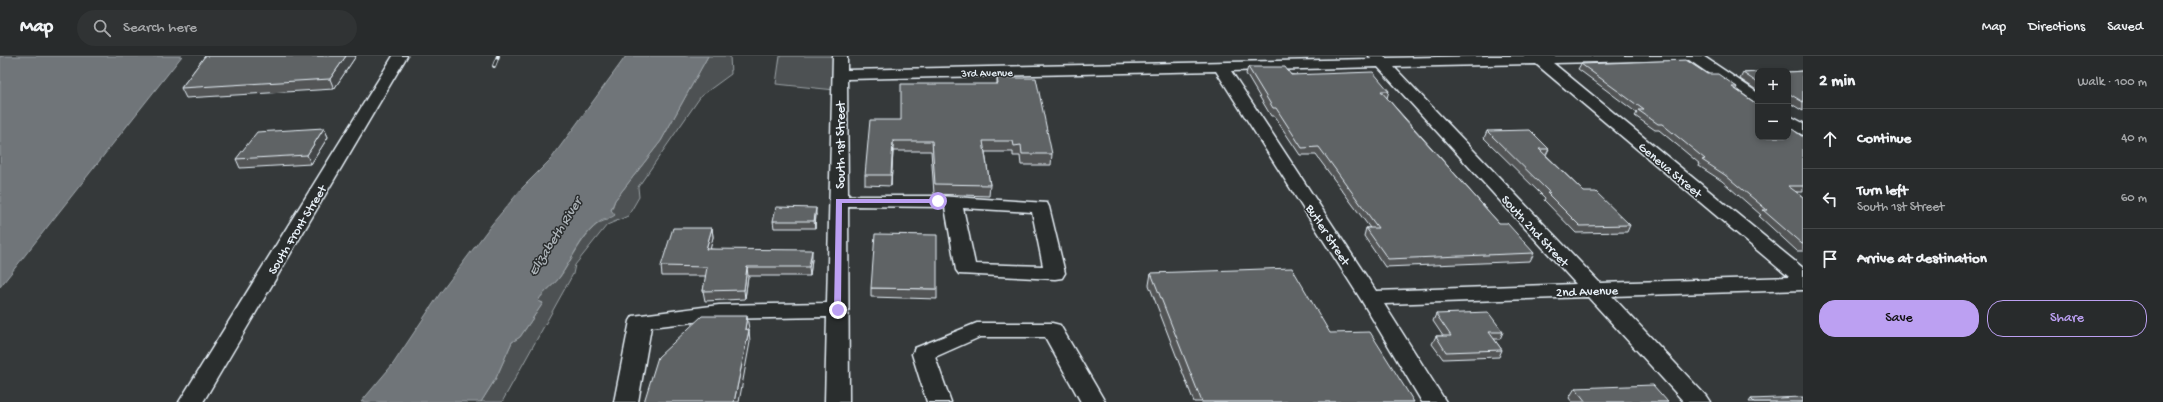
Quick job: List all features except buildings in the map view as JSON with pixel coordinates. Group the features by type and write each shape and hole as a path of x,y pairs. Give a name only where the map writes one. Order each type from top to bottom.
{"street":[{"name":"South Front Street","path":"192,402 400,56"},
{"name":"South 1st Street","path":"837,402 840,56"},
{"name":"3rd Avenue","path":"840,75 1104,62 1221,67 1379,59 1686,56"},
{"path":"1693,56 1755,98"},
{"name":"Geneva Street","path":"1541,58 1803,278"},
{"name":"South 2nd Street","path":"1379,59 1592,290 1698,402"},
{"name":"Butler Street","path":"1221,67 1370,298 1434,402"},
{"path":"1721,75 1742,74"},
{"path":"1791,122 1803,130"},
{"path":"839,201 953,202 1040,207 1055,273 966,270 953,202"},
{"name":"2nd Avenue","path":"1370,298 1803,283"},
{"path":"626,402 641,321 719,312 838,310"},
{"path":"939,402 923,354 977,330 1052,330 1093,402"}],"shaded area":[{"path":"708,56 730,56 731,74 701,96 638,187 639,197 628,216 607,225 575,265 573,274 502,402 481,402 496,378 512,342 520,337 543,303 538,301 559,278 586,235 600,222 608,220 615,200 661,141"},
{"path":"780,56 836,56 835,90 776,84"}],"water":[{"path":"0,56 182,56 0,287"},
{"name":"Elizabeth River","path":"626,56 708,56 661,141 615,200 611,210 615,215 594,226 582,240 559,278 540,298 538,301 543,303 520,337 512,342 496,378 481,402 361,402 393,364 441,292 492,224 523,187 551,159"}],"railway":[{"path":"494,66 498,56"}],"route":[{"path":"838,310 839,201 938,201"}]}
